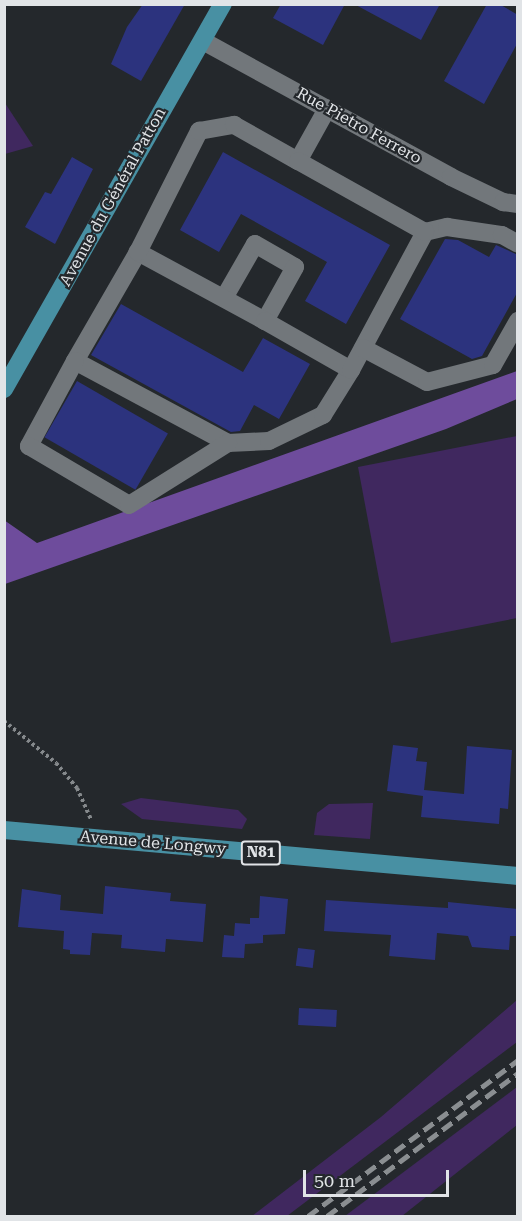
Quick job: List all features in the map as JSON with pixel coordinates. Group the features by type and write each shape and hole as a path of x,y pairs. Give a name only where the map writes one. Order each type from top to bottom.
{"main road":[{"name":"Avenue du Général Patton","path":"4,389 223,4"},
{"name":"Avenue de Longwy","path":"4,830 518,876"}],"street":[{"name":"Rue Pietro Ferrero","path":"203,41 451,177 502,202 518,204"},
{"path":"298,161 327,109"},
{"path":"425,232 351,370 323,414 269,441 228,443 129,505 29,447 75,361 138,252 199,131 234,125 425,232 447,227 502,235 518,244"},
{"path":"224,298 255,244 295,267 265,321"},
{"path":"138,252 351,370"},
{"path":"363,348 427,381 492,365 518,321"},
{"path":"75,361 228,443"}],"path":[{"path":"4,721 56,764 77,788 99,838"}],"shaded area":[{"path":"5,103 33,146 5,154"},
{"path":"517,371 517,399 446,429 5,584 4,520 37,543"},
{"path":"517,436 517,618 391,643 358,467"},
{"path":"141,798 238,810 247,819 242,829 142,819 121,804"},
{"path":"373,803 370,839 314,835 317,813 329,804"},
{"path":"517,1000 517,1042 287,1216 252,1216 381,1117"},
{"path":"517,1087 517,1125 402,1216 345,1216"}],"building":[{"path":"143,4 185,4 141,81 111,64 127,27"},
{"path":"281,4 345,4 323,45 273,18"},
{"path":"354,4 440,4 421,40"},
{"path":"487,4 499,4 518,15 518,42 484,104 444,81"},
{"path":"223,152 390,245 346,324 305,301 327,262 241,214 219,252 180,230"},
{"path":"72,157 93,169 55,244 25,227 45,192 51,194"},
{"path":"445,239 458,240 489,257 496,245 518,255 518,291 482,356 472,359 400,319"},
{"path":"121,304 243,372 263,338 310,364 279,419 254,405 240,431 231,432 91,355"},
{"path":"77,381 168,434 135,490 44,437"},
{"path":"393,745 418,748 416,761 427,762 424,790 464,794 467,746 512,750 508,809 500,808 499,824 421,817 423,796 387,791"},
{"path":"105,886 171,893 170,901 206,904 203,942 166,939 165,952 121,948 122,935 92,933 90,955 70,954 70,950 63,949 64,931 18,927 22,889 61,895 60,910 103,914"},
{"path":"260,896 288,899 285,934 263,935 263,943 245,944 244,958 222,957 224,935 234,936 235,923 250,924 250,918 259,918"},
{"path":"326,900 448,908 448,902 518,909 518,936 510,936 509,950 472,947 468,936 437,933 435,960 389,956 391,935 324,931"},
{"path":"298,948 315,950 313,968 296,966"},
{"path":"299,1008 337,1010 336,1027 298,1025"}],"railway":[{"path":"308,1216 518,1060"},
{"path":"327,1216 518,1073"}]}
